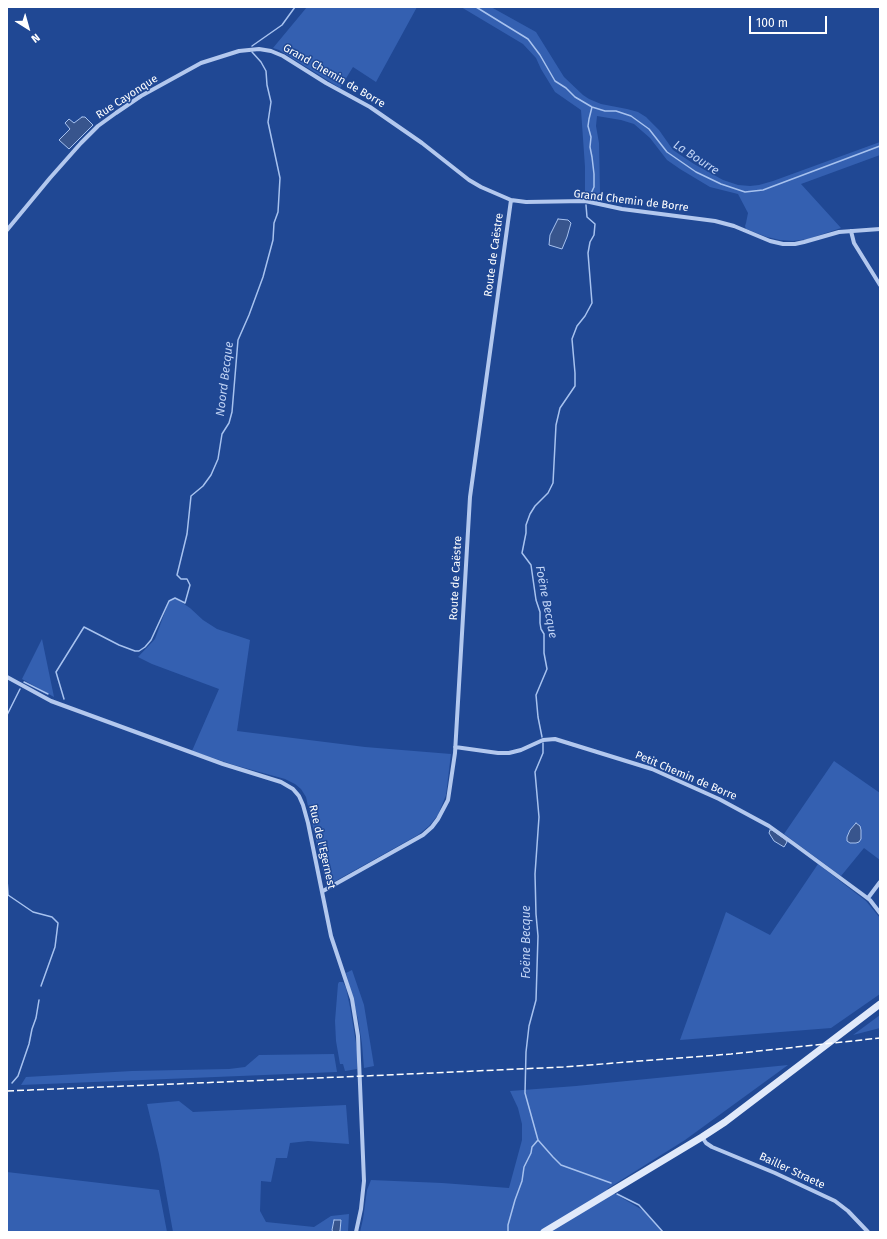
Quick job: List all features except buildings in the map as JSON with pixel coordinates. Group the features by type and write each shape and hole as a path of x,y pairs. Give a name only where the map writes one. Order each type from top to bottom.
{"main road":[{"path":"544,1232 702,1137 753,1102 880,1004"}],"street":[{"name":"Grand Chemin de Borre","path":"249,50 263,49 288,59 326,83 370,107 402,128 469,180 485,189 511,200 526,202 586,201 622,209 715,221 734,226 765,240 783,244 800,243 831,234 880,229"},
{"name":"Rue Cayonque","path":"7,230 81,143 106,120 141,96 197,65 223,55 249,50"},
{"name":"Route de Caëstre","path":"323,891 415,841 432,827 443,812 448,800 456,747 470,497 511,200"},
{"path":"851,231 854,243 880,285"},
{"name":"Rue de l'Egernest","path":"7,677 47,699 223,764 277,781 291,787 299,796 303,805 323,891 331,936 352,999 358,1032 364,1176 361,1209 356,1232"},
{"name":"Petit Chemin de Borre","path":"456,747 498,753 509,753 543,740 555,739 657,771 719,799 753,817 794,844 868,898 880,913"},
{"path":"868,898 880,882"},
{"name":"Bailler Straete","path":"702,1137 706,1143 712,1147 775,1172 835,1201 848,1211 868,1232"}],"shaded area":[{"path":"307,7 417,7 376,82 353,67 340,88 279,50 273,48"},
{"path":"461,7 491,7 536,32 564,77 583,95 601,104 638,112 646,117 659,130 673,150 694,164 723,180 738,185 759,185 880,142 880,155 801,184 841,228 808,239 793,241 780,240 746,229 745,226 748,213 738,194 710,187 680,169 667,160 650,138 634,124 597,116 596,126 599,143 600,192 598,202 585,199 585,167 581,110 555,92 536,58 523,44"},
{"path":"82,117 85,117 93,125 69,149 59,140 70,129 65,123 69,119 74,123"},
{"path":"558,219 568,220 571,223 562,249 549,245 550,235"},
{"path":"175,598 217,629 250,640 237,731 365,747 451,754 446,795 438,815 429,826 418,835 330,884 325,880 306,797 301,789 285,779 234,765 192,751 219,689 152,664 138,657 155,639 169,601"},
{"path":"42,639 54,697 22,679"},
{"path":"834,761 880,793 880,860 864,848 841,876 784,834"},
{"path":"856,823 860,826 861,839 859,842 850,843 847,841 847,837 850,830"},
{"path":"770,830 786,840 787,842 784,847 774,841 769,833"},
{"path":"818,864 866,901 880,918 880,994 831,1028 680,1040 726,912 770,935"},
{"path":"352,970 364,1005 374,1066 364,1068 358,1019 346,973"},
{"path":"339,982 343,982 346,988 357,1049 357,1069 345,1071 343,1064 340,1064 336,1041 335,1021"},
{"path":"880,1015 880,1028 853,1035"},
{"path":"334,1054 337,1072 21,1085 26,1077 132,1071 229,1069 245,1067 259,1055"},
{"path":"788,1065 685,1140 607,1189 644,1211 663,1232 360,1232 367,1190 371,1180 509,1188 522,1140 522,1124 518,1108 510,1091"},
{"path":"179,1101 193,1112 346,1105 349,1144 308,1141 290,1143 287,1158 276,1158 271,1182 261,1181 260,1211 266,1222 314,1227 331,1216 349,1214 348,1232 173,1232 159,1154 147,1104"},
{"path":"7,1172 159,1190 167,1232 7,1232"},
{"path":"334,1220 341,1220 340,1231 338,1232 333,1232 332,1230"}],"waterway":[{"name":"Noord Becque","path":"252,46 282,25 295,7"},
{"name":"La Bourre","path":"476,7 528,39 540,55 555,81 566,88 575,97 592,107 605,111 616,111 631,116 649,129 667,152 696,172 721,184 745,192 763,190 880,146"},
{"name":"Noord Becque","path":"64,699 56,672 84,627 119,645 139,651 151,640 169,601 175,598 185,603 190,585 187,579 181,579 177,575 187,534 191,496 203,486 211,475 218,459 222,434 229,423 232,412 238,340 263,277 273,240 274,223 278,212 280,178 268,122 271,102 267,85 266,71 261,62 252,52"},
{"name":"Foëne Becque","path":"588,200 594,187 594,174 590,147 591,137 588,126 592,107"},
{"name":"Foëne Becque","path":"542,737 536,695 547,669 544,653 544,634 541,629 540,612 536,600 531,565 522,553 526,525 530,514 535,506 548,493 553,483 556,425 560,408 575,386 572,339 577,326 585,316 592,303 588,253 590,242 594,235 595,224 587,217 586,205"},
{"name":"Noord Becque","path":"24,682 48,694"},
{"path":"7,715 20,689"},
{"name":"Foëne Becque","path":"543,743 543,753 535,772 539,817 535,874 538,936 536,1000 529,1026 526,1052 525,1093 538,1140 553,1157 561,1165 611,1183"},
{"path":"7,879 8,895 33,912 52,917 58,923 55,947 41,986"},
{"name":"Noord Becque","path":"12,1083 18,1076 29,1044 39,1000"},
{"path":"508,1232 508,1225 522,1181 524,1167 531,1153 532,1147 538,1140"},
{"path":"617,1194 639,1205 663,1232"}],"railway":[{"path":"7,1091 563,1067 731,1054 880,1038"}]}
